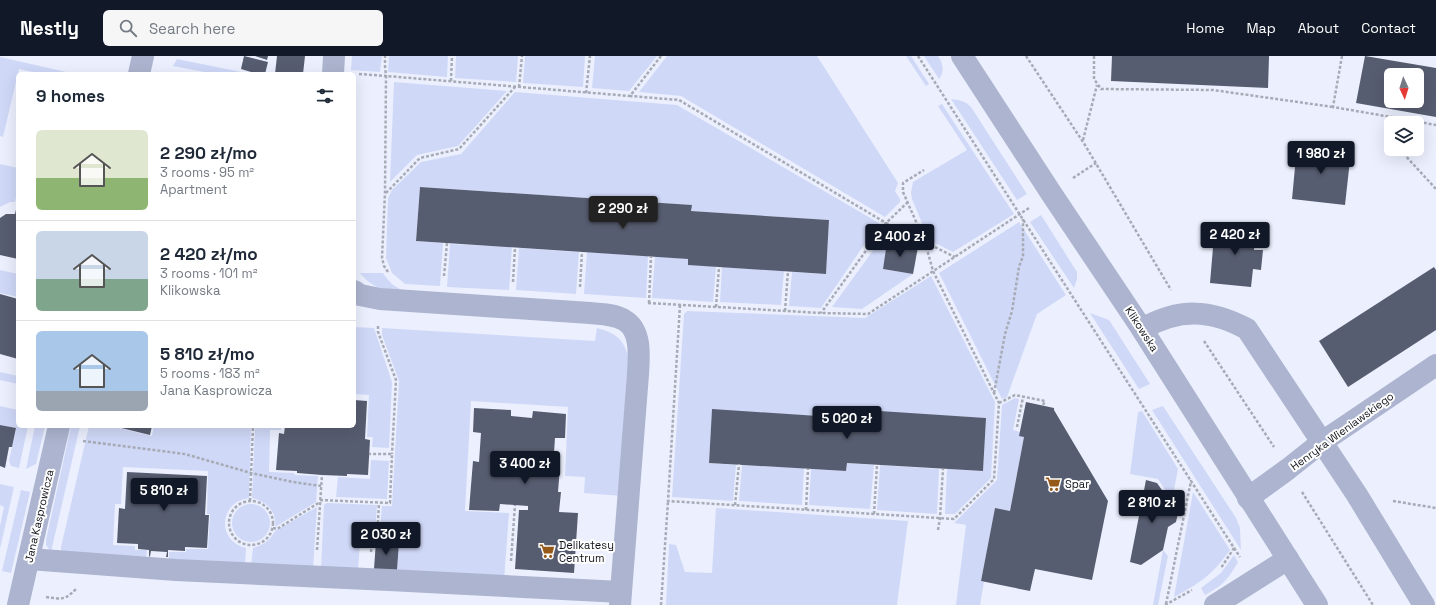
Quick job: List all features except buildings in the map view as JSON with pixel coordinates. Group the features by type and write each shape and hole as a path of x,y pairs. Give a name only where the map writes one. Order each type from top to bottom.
{"street":[{"path":"139,72 143,56"},
{"name":"Klikowska","path":"962,56 1142,329 1317,605"},
{"path":"29,559 176,570 510,586 621,599 639,351 636,337 632,328 625,320 614,316 590,313 380,299 360,295 356,292"},
{"path":"1142,329 1158,320 1177,315 1199,314 1229,320 1247,329 1357,495 1424,605"},
{"name":"Henryka Wieniawskiego","path":"1248,498 1322,442 1436,365"},
{"name":"Jana Kasprowicza","path":"18,605 59,428"},
{"path":"1215,605 1288,559"}],"path":[{"path":"385,56 385,193 382,258 384,266 390,275"},
{"path":"451,82 452,56"},
{"path":"385,193 420,158 459,149 517,87 522,56"},
{"path":"586,93 590,56"},
{"path":"630,96 661,56"},
{"path":"918,56 1234,548 1217,574"},
{"path":"1094,56 1094,79 1101,89 1212,90 1386,116"},
{"path":"1333,107 1342,56"},
{"path":"333,67 386,76 679,100 886,223 955,257"},
{"path":"1082,141 1097,85"},
{"path":"1424,123 1436,125"},
{"path":"1406,156 1436,189"},
{"path":"641,303 821,313 868,314 1096,163"},
{"path":"668,501 954,519 994,479 999,403 933,271 925,242 903,192 903,183 924,170"},
{"path":"821,313 886,223 908,202"},
{"path":"994,393 1002,344 1012,311 1019,267 1023,256 1023,219"},
{"path":"444,282 446,243"},
{"path":"512,287 515,248"},
{"path":"579,291 582,252"},
{"path":"648,303 651,257"},
{"path":"716,307 719,267"},
{"path":"785,311 788,271"},
{"path":"272,528 277,528 320,501 390,503 396,380 378,332 380,299"},
{"path":"661,605 680,305"},
{"path":"999,403 1015,395 1044,401 1043,405"},
{"path":"1018,427 1024,397"},
{"path":"250,501 253,428"},
{"path":"81,440 185,454 252,473 321,486"},
{"path":"370,454 392,454"},
{"path":"735,506 739,464"},
{"path":"874,514 877,465"},
{"path":"806,510 808,469"},
{"path":"938,530 943,469"},
{"path":"315,576 322,475"},
{"path":"1166,605 1190,481"},
{"path":"1357,495 1436,508"},
{"path":"250,501 260,502 269,509 273,518 272,528 268,537 260,543 250,545 240,542 233,536 229,527 229,517 234,509 241,503 250,501"},
{"path":"510,586 515,505"},
{"path":"1166,605 1196,588"}],"shaded area":[{"path":"352,56 382,56 380,72 351,70"},
{"path":"389,56 448,56 447,77 388,72"},
{"path":"456,56 518,56 516,82 455,78"},
{"path":"525,56 585,56 583,87 523,83"},
{"path":"595,56 657,56 629,91 592,88"},
{"path":"667,56 817,56 898,183 895,191 900,199 900,202 885,217 681,96 639,92"},
{"path":"906,56 911,56 929,84 926,86"},
{"path":"924,56 938,56 943,68 939,79"},
{"path":"0,57 66,72 33,72 19,69 18,72 16,72 16,82 3,137 0,136"},
{"path":"177,59 241,72 204,72 173,66"},
{"path":"394,82 507,91 458,146 417,155 390,182"},
{"path":"515,92 677,105 879,223 821,308 789,306 792,272 826,274 829,220 691,211 691,205 420,187 416,241 443,243 440,286 405,284 392,273 386,258 388,198 392,190 421,162 461,154"},
{"path":"951,99 967,103 971,107 1027,194 1017,200"},
{"path":"942,104 1014,214 953,252 929,240 912,199 911,193 913,182 967,150 938,106"},
{"path":"0,164 16,168 16,197 15,202 10,202 0,207"},
{"path":"1041,215 1077,272 1077,279 1074,288 1030,222"},
{"path":"1019,222 1066,295 1037,314 1007,397 1002,399 939,273"},
{"path":"880,241 887,242 883,269 913,274 862,309 832,307"},
{"path":"450,244 512,247 509,290 447,287"},
{"path":"519,248 579,252 576,294 516,290"},
{"path":"587,252 648,256 646,298 584,294"},
{"path":"655,256 688,259 716,267 713,302 652,298"},
{"path":"722,267 784,271 781,305 720,302"},
{"path":"0,270 16,274 16,297 0,293"},
{"path":"360,273 383,273 394,285 408,292 387,290 376,287"},
{"path":"931,276 995,402 991,478 955,514 945,514 947,469 983,471 985,418 849,410 848,418 712,410 709,463 736,465 733,501 672,497 684,314 687,311 865,318"},
{"path":"1090,313 1109,320 1150,384 1139,389"},
{"path":"356,327 374,328 392,382 389,448 372,447 373,437 367,437 369,395 356,394"},
{"path":"382,328 595,341 597,328 614,335 625,346 629,359 622,496 584,493 585,477 565,476 568,407 471,401 465,511 509,513 504,580 397,570 399,542 379,541 382,506 392,506 399,381 382,335"},
{"path":"0,372 16,376 16,384 0,380"},
{"path":"1015,398 1019,399 1013,430 1020,432 1024,437 1010,511 995,509 981,581 984,582 980,605 956,605 966,525 954,523 997,480 1002,405"},
{"path":"0,406 16,410 16,428 28,428 19,468 11,466 9,461 16,429 0,425"},
{"path":"1163,406 1236,518 1240,528 1241,550 1152,410"},
{"path":"1142,411 1178,469 1172,500 1158,479 1130,474 1138,412"},
{"path":"35,428 45,428 36,464 26,469"},
{"path":"71,428 80,428 51,552 46,545"},
{"path":"89,428 118,428 152,436 154,428 251,428 249,498 239,501 232,507 227,514 225,522 226,530 230,538 236,544 246,548 245,567 169,559 169,552 186,552 186,549 208,549 210,514 207,514 208,471 123,467 121,504 115,504 113,545 135,546 135,550 147,550 146,557 61,553 61,547"},
{"path":"255,428 281,428 281,430 270,430 269,472 318,476 316,502 275,527 273,512 270,508 262,502 252,498"},
{"path":"371,460 389,461 387,499 336,497 338,477 370,479"},
{"path":"847,463 874,465 870,509 809,505 811,469 846,471"},
{"path":"742,465 804,468 802,505 739,501"},
{"path":"880,465 939,469 937,514 877,510"},
{"path":"0,484 14,487 0,549 0,526 4,507 0,505"},
{"path":"21,490 30,492 11,573 2,571"},
{"path":"1193,492 1230,550 1205,578 1174,597"},
{"path":"327,503 377,505 375,535 370,535 370,542 360,542 358,571 321,569 324,505"},
{"path":"251,504 264,510 270,523 264,536 251,542 238,536 232,523 238,510"},
{"path":"317,507 313,569 251,568 253,548 266,542 275,531"},
{"path":"716,508 908,521 897,605 666,605 669,544 676,545 685,572 712,573"},
{"path":"1163,550 1168,556 1158,605 1153,605"},
{"path":"1234,555 1238,562 1231,574 1224,582 1205,595 1201,588 1221,573"}],"place":[{"name":"Spar","path":"1053,484"},
{"name":"Delikatesy Centrum","path":"547,551"}]}
